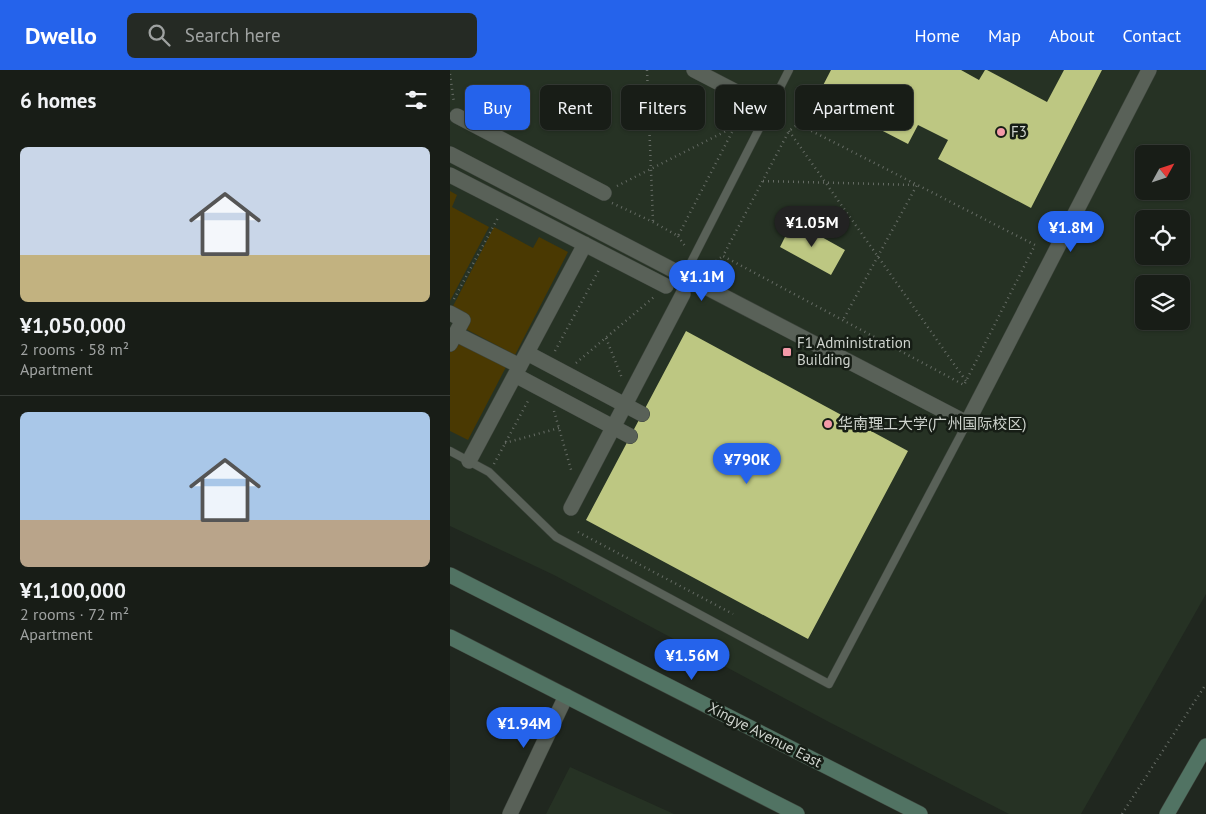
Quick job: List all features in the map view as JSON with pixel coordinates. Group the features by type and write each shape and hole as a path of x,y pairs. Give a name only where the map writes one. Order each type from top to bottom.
{"main road":[{"name":"Xingye Avenue East","path":"450,575 920,814"},
{"path":"450,637 787,812"},
{"path":"1167,814 1206,746"}],"street":[{"path":"694,70 723,85"},
{"path":"450,154 967,423 1149,70"},
{"path":"457,116 604,193"},
{"path":"450,176 666,286"},
{"path":"469,461 585,244"},
{"path":"575,501 683,294"},
{"path":"452,306 463,320 453,339 520,365 548,365 564,374 627,401 642,414"},
{"path":"520,365 542,390 630,436"},
{"path":"510,814 566,696"}],"lane":[{"path":"684,276 789,70"},
{"path":"450,451 489,472 556,537 828,684 967,423"}],"path":[{"path":"647,70 653,222"},
{"path":"716,261 723,256 789,131 798,124 1035,245 965,383"},
{"path":"685,246 678,236 597,196 728,130"},
{"path":"678,236 734,130"},
{"path":"789,131 965,383 967,389"},
{"path":"762,182 917,185"},
{"path":"844,320 917,185"},
{"path":"452,306 506,204"},
{"path":"548,365 606,255"},
{"path":"723,256 965,383"},
{"path":"564,374 666,286"},
{"path":"606,338 627,401"},
{"path":"542,390 559,428 575,501"},
{"path":"500,470 494,464 505,444 542,390"},
{"path":"505,444 559,428"},
{"path":"578,532 733,614"},
{"path":"1122,814 1206,684"}],"shaded area":[{"name":"华南理工大学(广州国际校区)","path":"450,70 1206,70 1206,594 1081,814 1009,814 829,722 554,575 450,526"},
{"path":"450,191 457,195 452,207 489,227 450,301"},
{"path":"494,227 533,248 539,237 568,252 515,355 462,327 452,308"},
{"path":"456,340 506,367 468,440 450,431 450,351"},
{"path":"570,767 674,814 546,814"}],"building":[{"name":"F3","path":"831,70 961,70 979,80 985,70 987,70 1047,102 1064,70 1102,70 1031,208 938,159 948,140 918,125 908,144 881,130 913,130 913,85 823,85"},
{"path":"793,221 845,250 831,275 780,247"},
{"path":"686,331 908,451 808,639 586,520"}],"place":[{"name":"F3","path":"1001,132"},
{"name":"F1 Administration Building","path":"787,352"},
{"name":"华南理工大学(广州国际校区)","path":"828,424"}]}
